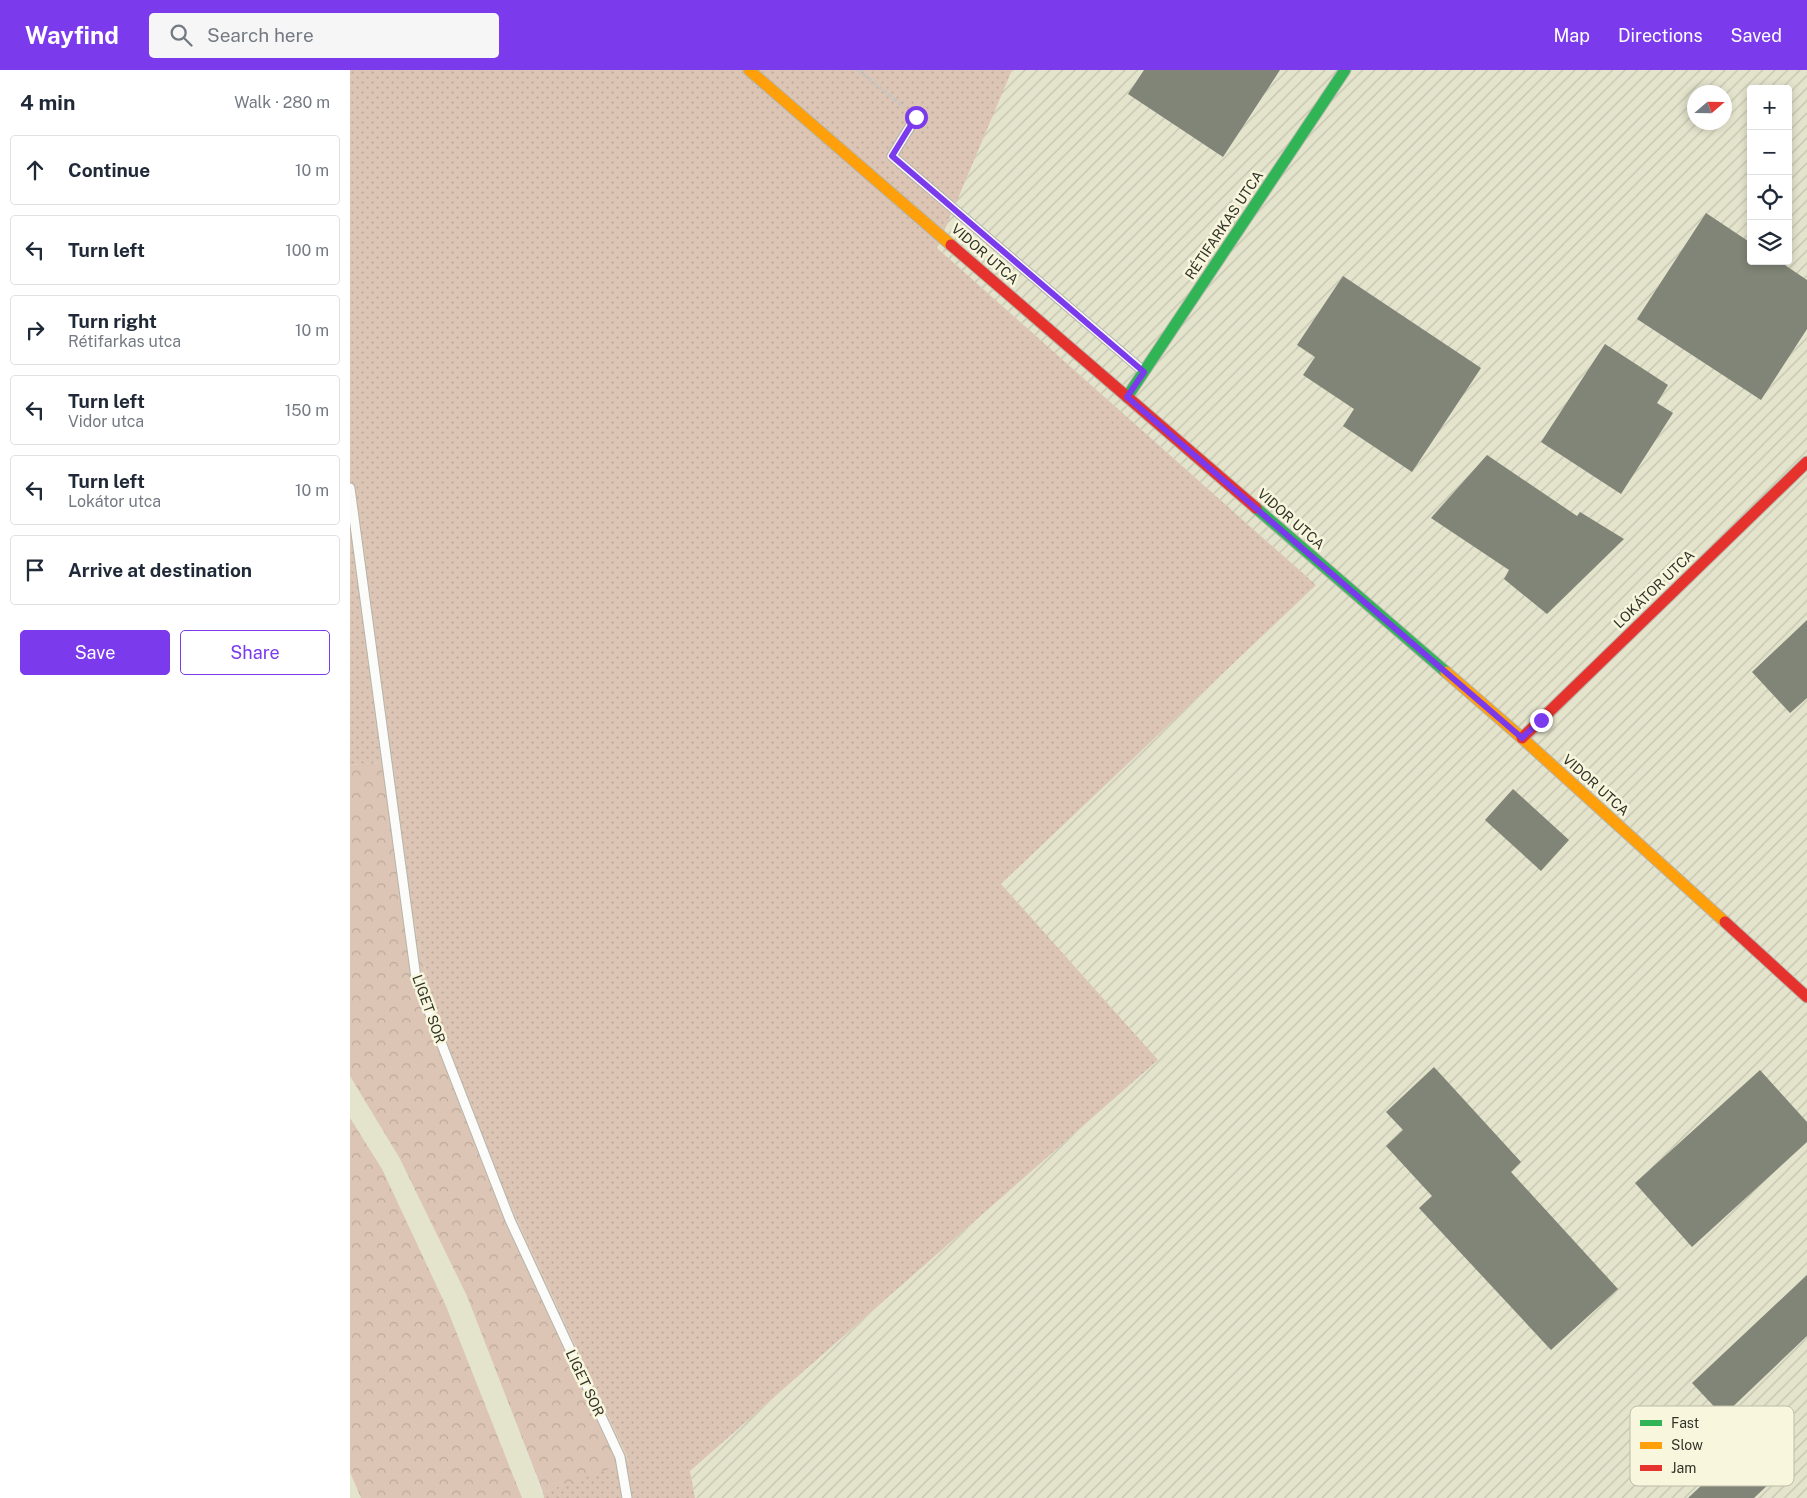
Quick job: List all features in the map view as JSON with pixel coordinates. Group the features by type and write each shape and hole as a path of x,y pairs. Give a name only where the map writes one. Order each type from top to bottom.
{"street":[{"name":"VIDOR UTCA","path":"749,70 1522,738 1807,997"},
{"name":"RÉTIFARKAS UTCA","path":"1127,397 1346,70"},
{"name":"LOKÁTOR UTCA","path":"1522,738 1807,462"}],"lane":[{"path":"916,117 892,156 1144,372"},
{"name":"LIGET SOR","path":"350,488 416,978 510,1220 620,1457 626,1498"}],"path":[{"path":"858,70 916,117"}],"shaded area":[{"path":"1012,70 1807,70 1807,1498 695,1498 690,1471 1158,1060 1001,884 1316,585 936,247"},
{"path":"350,1076 399,1157 467,1296 544,1498 522,1498 446,1306 382,1169 350,1118"},
{"path":"350,1472 361,1498 350,1498"}],"green space":[{"path":"350,70 1012,70 937,248 1316,585 1001,884 1158,1060 690,1471 695,1498 544,1498 543,1492 629,1461 449,1073 410,905 392,761 350,765"},
{"path":"392,761 410,905 449,1073 629,1462 543,1492 467,1296 399,1157 350,1076 350,765"},
{"path":"350,1118 382,1169 446,1306 522,1498 361,1498 350,1472"}],"building":[{"path":"1144,70 1280,70 1223,157 1128,94"},
{"path":"1706,213 1747,240 1747,265 1785,265 1807,280 1807,329 1761,400 1637,319"},
{"path":"1343,276 1481,368 1412,472 1343,426 1354,409 1303,375 1315,357 1297,345"},
{"path":"1605,344 1668,385 1657,403 1673,413 1621,494 1541,442"},
{"path":"1487,455 1577,516 1580,512 1624,539 1547,614 1504,579 1509,570 1431,518"},
{"path":"1807,620 1807,698 1790,713 1752,672"},
{"path":"1513,789 1569,840 1541,871 1485,820"},
{"path":"1434,1067 1521,1162 1511,1172 1618,1289 1551,1350 1419,1208 1432,1196 1386,1146 1403,1130 1386,1112"},
{"path":"1760,1070 1807,1122 1807,1142 1692,1247 1635,1183"},
{"path":"1807,1275 1807,1336 1734,1406 1714,1406 1692,1383"},
{"path":"1701,1486 1767,1486 1754,1498 1688,1498"}],"traffic: fast":[{"path":"1127,397 1345,70"},
{"path":"1256,508 1446,672"}],"traffic: slow":[{"path":"749,70 951,245"},
{"path":"1446,672 1522,738 1725,922"}],"traffic: jam":[{"path":"951,245 1256,508"},
{"path":"1522,738 1807,462"},
{"path":"1725,922 1807,997"}],"route":[{"path":"916,117 892,156 1144,372 1127,397 1522,738 1541,720"}]}
